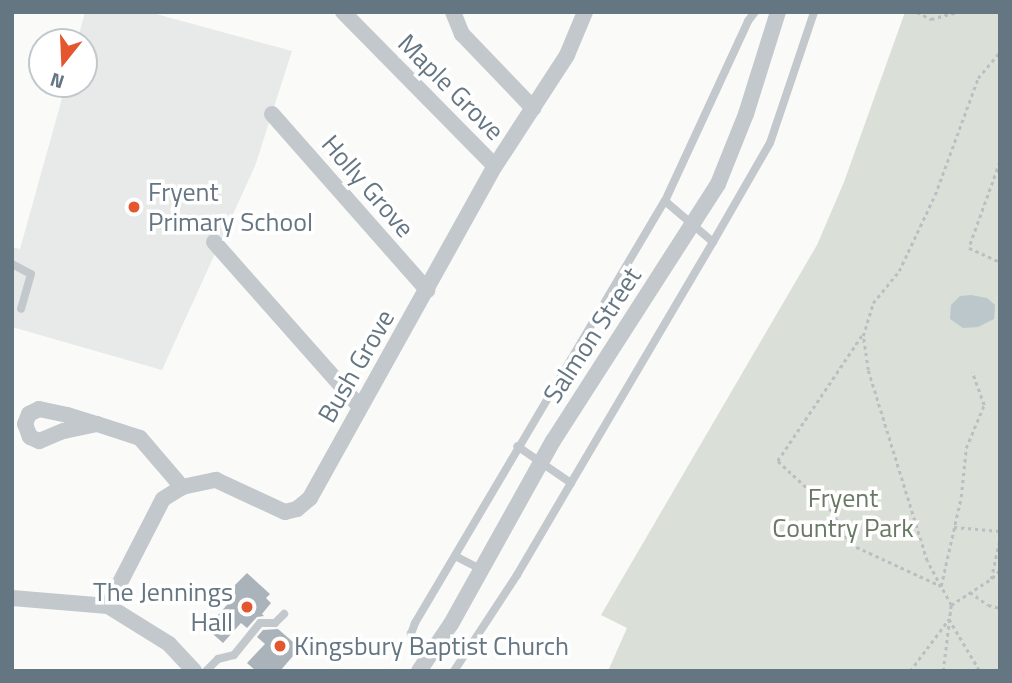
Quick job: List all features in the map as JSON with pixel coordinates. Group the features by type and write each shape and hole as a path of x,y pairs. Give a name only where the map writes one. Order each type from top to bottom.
{"street":[{"name":"Maple Grove","path":"343,12 495,166"},
{"name":"Maple Grove","path":"453,12 462,34 533,108"},
{"name":"Bush Grove","path":"182,487 216,480 285,512 297,509 310,498 495,166 566,55 585,12"},
{"name":"Salmon Street","path":"419,671 430,658 541,463 718,184 746,114 778,12"},
{"name":"Holly Grove","path":"272,114 427,290"},
{"path":"214,242 359,407"},
{"path":"97,424 140,438 182,487 163,499 108,606"},
{"path":"12,598 108,606 169,644 194,671"}],"lane":[{"path":"430,658 411,634 517,446 665,201 748,21 755,12"},
{"path":"454,671 517,575 770,143 814,12"},
{"path":"665,201 713,243"},
{"path":"12,264 31,274 21,309"},
{"path":"517,446 571,483"},
{"path":"455,556 480,569"},
{"path":"206,671 218,659 234,655 260,623 275,623 284,614"}],"path":[{"path":"917,12 931,19 958,12"},
{"path":"941,586 850,544 832,511 778,461 863,336 873,303 899,271 934,195 978,78 1000,52"},
{"path":"1000,162 969,248 1000,262"},
{"path":"863,336 868,370 927,561 951,605 943,671"},
{"path":"941,586 954,527 966,447 984,405 972,372"},
{"path":"954,527 1000,531"},
{"path":"991,579 1000,538"},
{"path":"951,605 1000,570"},
{"path":"970,592 988,605 1000,608"},
{"path":"910,671 949,619"},
{"path":"949,619 980,671"}],"shaded area":[{"name":"Fryent Primary School","path":"85,12 149,12 292,51 255,166 162,370 12,327 12,247 20,249 62,98 98,98 98,28 81,28"},
{"path":"960,296 987,298 995,305 994,319 978,327 963,328 950,319 951,305"}],"green space":[{"name":"Fryent Country Park","path":"905,12 1000,12 1000,671 608,671 627,628 601,615 817,245 844,182"}],"building":[{"name":"The Jennings Hall","path":"247,573 270,594 266,598 271,603 262,614 264,616 257,617 247,628 241,623 223,643 206,628 236,595 230,590"},
{"name":"Kingsbury Baptist Church","path":"278,629 300,648 280,671 256,671 247,663 265,644 257,637 263,630"}],"place":[{"name":"Fryent Primary School","path":"134,207"},
{"name":"The Jennings Hall","path":"247,607"},
{"name":"Kingsbury Baptist Church","path":"280,646"}]}
